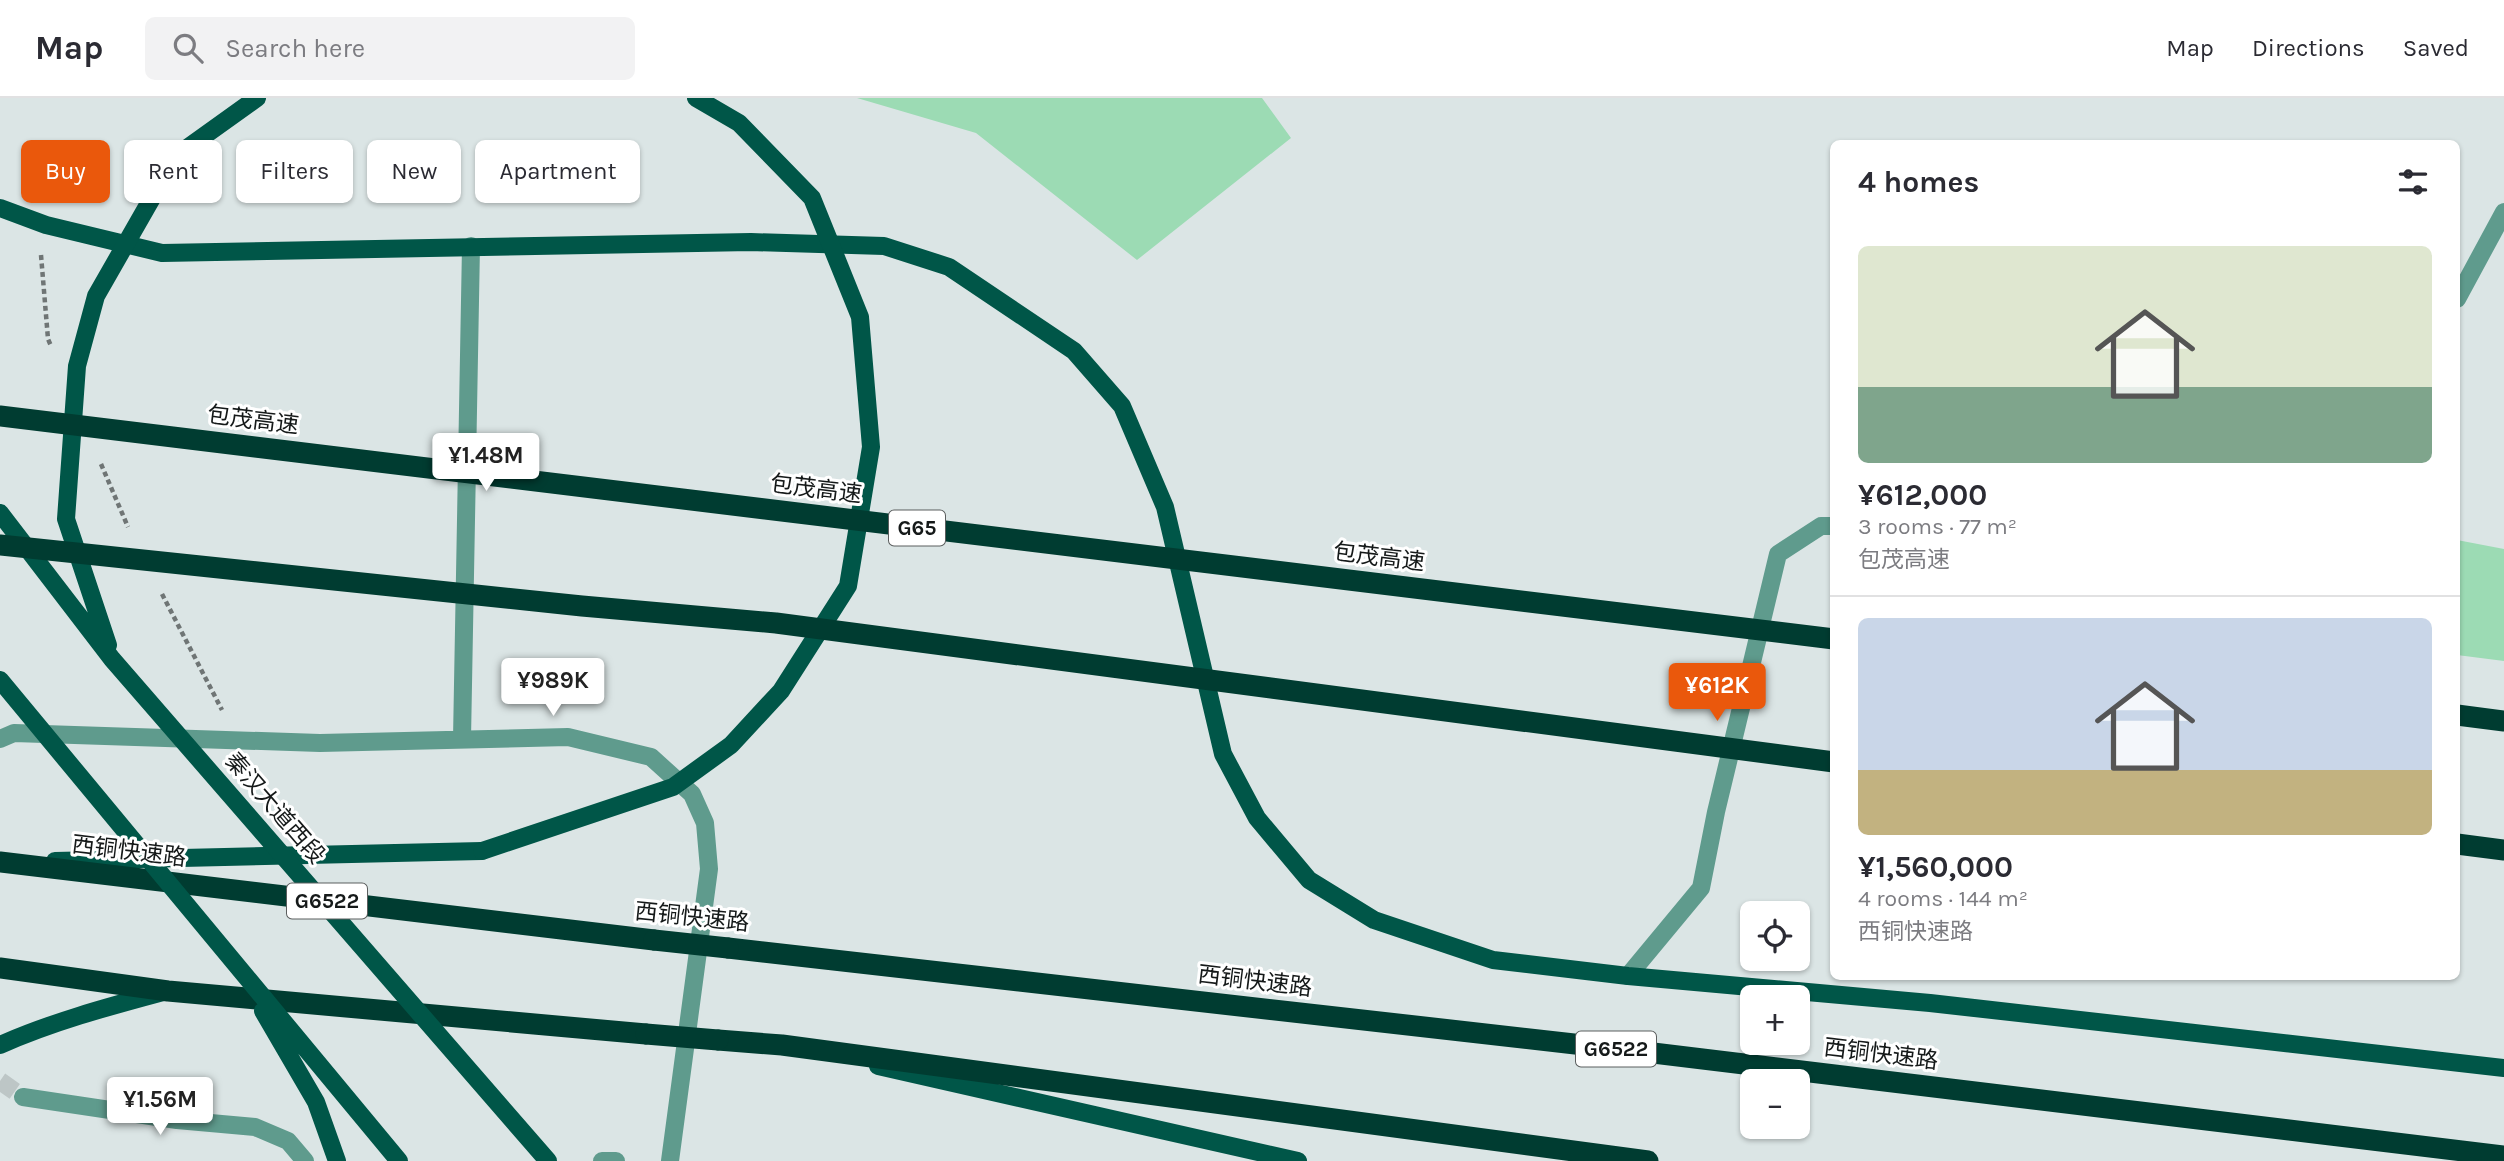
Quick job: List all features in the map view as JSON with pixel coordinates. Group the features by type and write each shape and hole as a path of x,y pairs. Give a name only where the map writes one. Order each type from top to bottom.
{"highway":[{"name":"包茂高速","path":"0,416 1830,639"},
{"path":"0,545 582,606 776,622 1830,761"},
{"path":"2460,715 2504,721"},
{"path":"2460,844 2504,850"},
{"name":"西铜快速路","path":"3,862 654,940 1659,1054 2504,1156"},
{"path":"0,968 168,991 782,1045 1648,1161"}],"main road":[{"path":"112,659 66,519 77,366 96,296 176,156 257,98"},
{"path":"3,862 482,851 673,787 731,745 780,691 848,586 871,447 860,317 812,198 739,123 696,98"},
{"path":"0,208 38,222 162,253 751,242 884,246 949,267 1074,351 1122,406 1165,507 1223,754 1257,818 1309,880 1374,920 1493,960 1930,1003 2504,1068"},
{"name":"秦汉大道西段","path":"0,513 112,659 548,1161"},
{"path":"0,680 399,1161"},
{"path":"238,968 316,1102 337,1161"},
{"path":"0,1045 48,1025 168,991"},
{"path":"782,1045 1298,1161"}],"street":[{"path":"2460,293 2504,212"},
{"path":"462,739 471,246"},
{"path":"1628,975 1701,888 1716,812 1778,554 1821,526 1830,526"},
{"path":"0,739 14,733 320,743 568,737 651,757 692,794 705,823 709,869 670,1161"},
{"path":"23,1097 177,1120 255,1127 288,1141 305,1161"},
{"path":"602,1161 616,1161"}],"path":[{"path":"38,222 48,340 53,352"},
{"path":"99,461 131,534"},
{"path":"162,593 222,711 233,740"}],"green space":[{"path":"857,98 1262,98 1291,138 1137,260 976,133"},
{"path":"2460,541 2504,549 2504,661 2460,655"}],"tunnel":[{"path":"0,1081 23,1097"}]}
